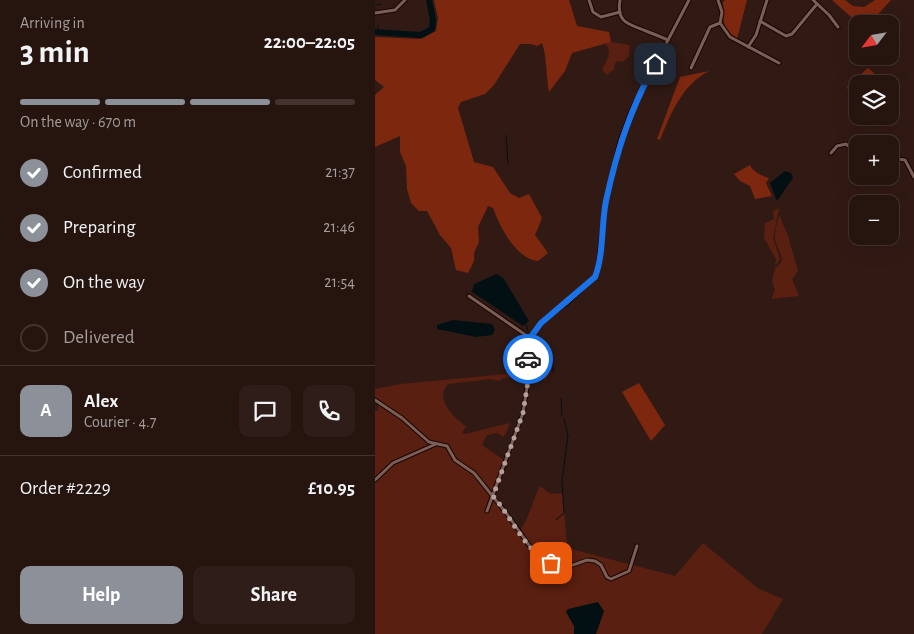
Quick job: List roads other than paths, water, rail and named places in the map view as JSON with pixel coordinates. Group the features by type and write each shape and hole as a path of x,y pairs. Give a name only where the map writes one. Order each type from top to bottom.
{"street":[{"path":"375,13 395,10 405,0"},
{"path":"589,0 593,12 601,17 619,12"},
{"path":"620,0 619,12 629,26 668,40"},
{"path":"487,511 523,413 529,375 530,338 547,317 567,303 595,277 606,201 621,141 632,109 689,0"},
{"path":"718,0 722,12 720,23 730,37 779,64"},
{"path":"748,47 755,35 767,0"},
{"path":"813,0 829,15 838,27"},
{"path":"760,21 786,36 792,34 817,4"},
{"path":"691,68 710,27 720,23"},
{"path":"831,153 837,146 846,144 849,146"},
{"path":"899,159 905,160 914,177"},
{"path":"469,296 530,338"},
{"path":"528,364 535,371 533,375 529,375"},
{"path":"375,400 402,418 426,440 447,446 455,460 474,473 540,558 551,563 573,565 587,560 595,561 611,579 629,571 637,546"},
{"path":"375,480 393,463 436,444"}],"waterway":[{"path":"375,32 421,35 432,29 433,20 429,0"},
{"path":"375,5 381,4"},
{"path":"377,33 378,25"},
{"path":"506,135 508,164"},
{"path":"526,324 528,331"},
{"path":"533,343 552,362 553,371"},
{"path":"561,398 562,415"},
{"path":"556,520 564,513 562,481 568,435 564,419"}]}
